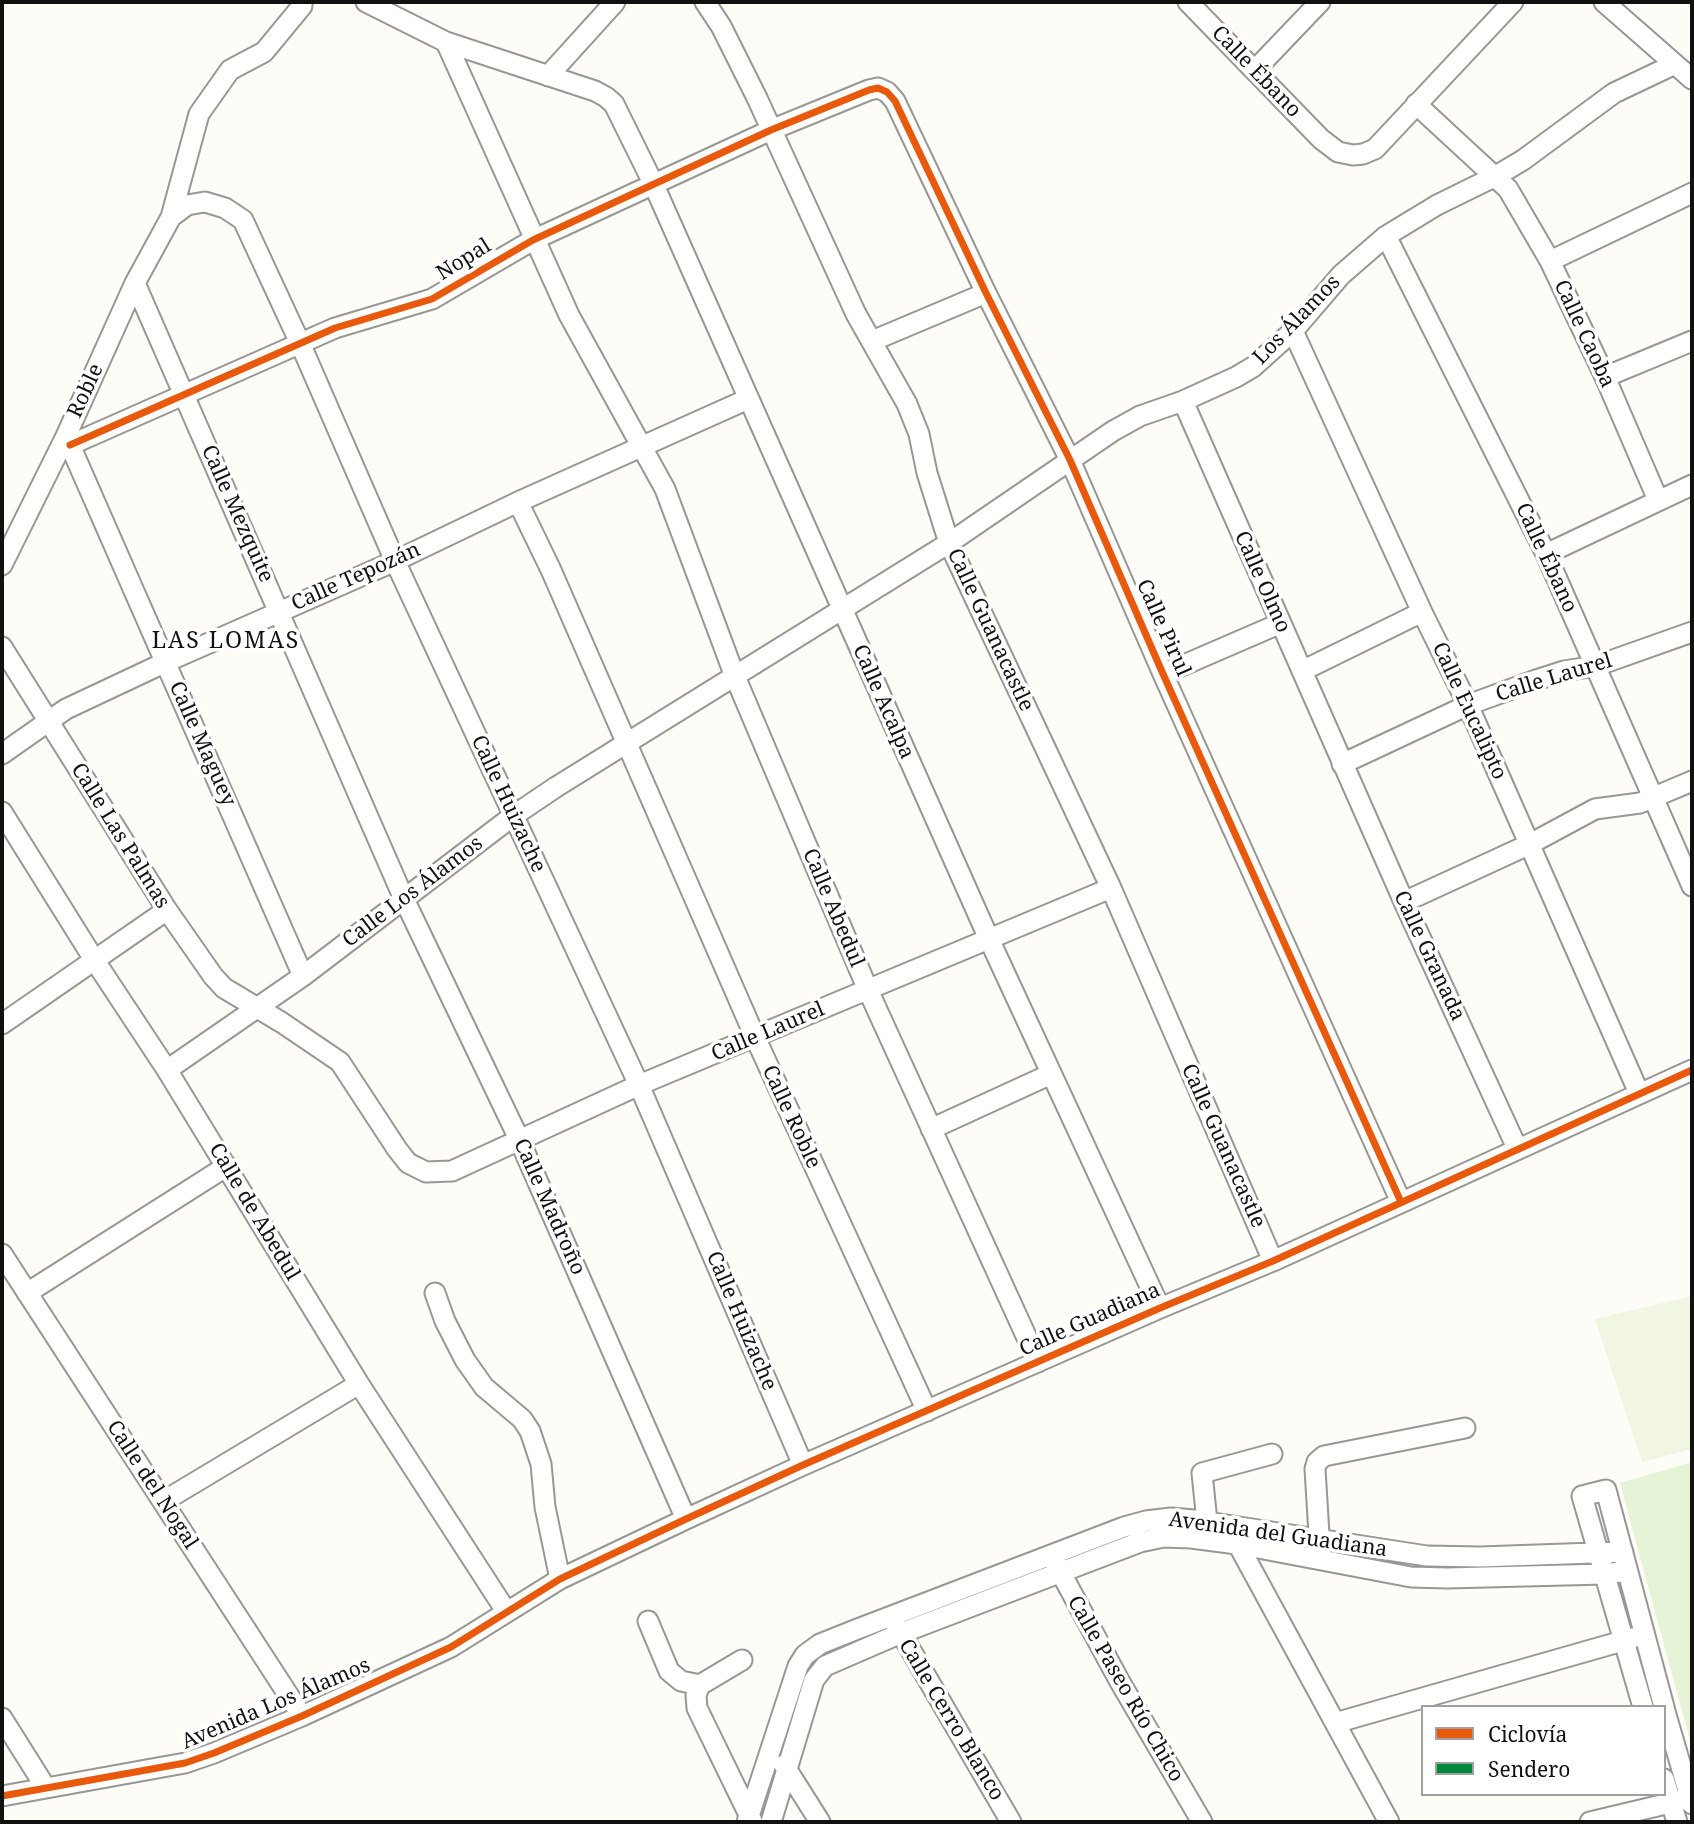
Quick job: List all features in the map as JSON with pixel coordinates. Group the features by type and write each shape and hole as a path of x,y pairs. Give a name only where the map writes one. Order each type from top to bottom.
{"street":[{"name":"Roble","path":"2,565 68,440 135,283 171,217 199,114 230,69 264,52 302,6 302,2"},
{"path":"366,2 446,42 548,76 615,2"},
{"name":"Calle Guanacastle","path":"705,2 721,26 856,314 907,404 919,434 927,473 949,543 1111,888 1273,1261"},
{"name":"Calle Ébano","path":"1188,2 1321,139 1338,152 1363,154 1375,149 1416,104"},
{"path":"1255,70 1320,2"},
{"path":"1416,104 1513,2"},
{"path":"1604,2 1692,79"},
{"name":"Calle Abedul","path":"446,42 569,315 670,500 734,674 867,990 1038,1362"},
{"name":"Los Álamos","path":"842,611 1140,416 1183,401 1253,367 1293,331 1341,275 1386,236 1437,205 1523,160 1614,93 1675,64"},
{"name":"Calle Acalpa","path":"548,76 606,97 614,104 653,183 989,939 1160,1308"},
{"name":"Nopal","path":"68,440 300,343 368,317 432,299 533,240 771,130 869,90"},
{"name":"Calle Pirul","path":"869,90 887,92 895,101 986,293 1070,460 1163,674 1401,1202"},
{"name":"Calle Caoba","path":"1416,104 1508,189 1550,261 1605,377 1658,500"},
{"path":"1550,261 1692,193"},
{"name":"Calle Huizache","path":"171,217 187,205 205,202 225,208 243,220 395,561 639,1085 803,1465"},
{"name":"Calle Ébano","path":"1386,236 1546,554 1692,886"},
{"name":"Calle Mezquite","path":"135,283 404,899"},
{"path":"872,341 986,293"},
{"name":"Calle Eucalipto","path":"1293,331 1422,612 1468,705 1639,1094"},
{"path":"1605,377 1692,341"},
{"name":"Calle Tepozán","path":"2,754 66,709 748,399"},
{"name":"Calle Olmo","path":"1183,401 1342,764"},
{"name":"Calle Maguey","path":"68,440 303,976"},
{"path":"1546,554 1692,485"},
{"name":"Calle Roble","path":"518,502 551,570 755,1037 927,1411"},
{"name":"Calle Los Álamos","path":"167,1070 303,976 513,816 734,674 842,611"},
{"path":"1301,671 1422,612"},
{"path":"1163,674 1280,623"},
{"name":"Calle Laurel","path":"1342,764 1468,705 1536,680 1564,671 1596,666 1692,632"},
{"name":"Calle Las Palmas","path":"2,648 167,910 213,976 225,988 256,1007"},
{"name":"Calle Granada","path":"1342,764 1517,1148"},
{"path":"1404,902 1530,844 1595,809 1652,799 1692,781"},
{"name":"Calle de Abedul","path":"2,812 227,1166 359,1384 506,1611"},
{"name":"Calle Laurel","path":"256,1007 340,1062 408,1163 426,1172 452,1171 639,1085 1111,888"},
{"name":"Calle Madroño","path":"404,899 519,1139 686,1519"},
{"path":"2,1024 167,910"},
{"name":"Calle Guadiana","path":"506,1611 559,1579 803,1465 1273,1261 1692,1070"},
{"path":"931,1129 1051,1074"},
{"path":"27,1293 227,1166"},
{"name":"Calle del Nogal","path":"2,1254 302,1716"},
{"path":"435,1293 445,1321 465,1360 484,1387 522,1419 530,1431 541,1464 545,1507 559,1579"},
{"path":"163,1501 359,1384"},
{"path":"1320,1550 1315,1469 1317,1462 1324,1455 1465,1428"},
{"path":"1207,1521 1202,1473 1272,1454"},
{"path":"1642,1705 1582,1496 1606,1490 1663,1705"},
{"name":"Avenida del Guadiana","path":"788,1770 814,1680 832,1662 895,1625 1051,1555 1146,1521 1171,1518 1227,1524 1411,1577 1605,1574 1625,1561"},
{"path":"1227,1524 1389,1822"},
{"name":"Avenida del Guadiana","path":"771,1748 798,1666 805,1655 820,1644 895,1625 1060,1574 1140,1542 1164,1537 1191,1538 1237,1544 1427,1556 1480,1557 1599,1552 1625,1561"},
{"name":"Calle Paseo Río Chico","path":"1051,1555 1119,1682 1202,1822"},
{"name":"Avenida Los Álamos","path":"2,1796 185,1763 214,1754 451,1647 506,1611"},
{"path":"648,1621 668,1671 681,1681 700,1685"},
{"name":"Calle Cerro Blanco","path":"895,1625 1012,1822"},
{"path":"1335,1723 1643,1635"},
{"path":"742,1660 700,1685 696,1695 697,1707 750,1821"},
{"path":"1666,1716 1685,1801 1677,1822"},
{"path":"2,1718 46,1788"},
{"path":"750,1821 771,1748"},
{"path":"771,1748 820,1822"},
{"path":"771,1822 788,1770"},
{"path":"1666,1781 1685,1801"},
{"path":"1590,1822 1685,1801"}],"green space":[{"path":"1692,1296 1692,1449 1642,1462 1595,1319"},
{"path":"1692,1462 1692,1748 1620,1483"}],"cycle path":[{"path":"70,445 335,328 432,299 533,240 771,130 869,90 878,88 887,92 895,101 986,293 1070,460 1163,674 1401,1202"},
{"path":"2,1796 185,1763 302,1716 451,1647 560,1579 686,1519 1160,1308 1273,1261 1692,1070"}],"district":[{"name":"LAS LOMAS","path":"226,641"}]}
